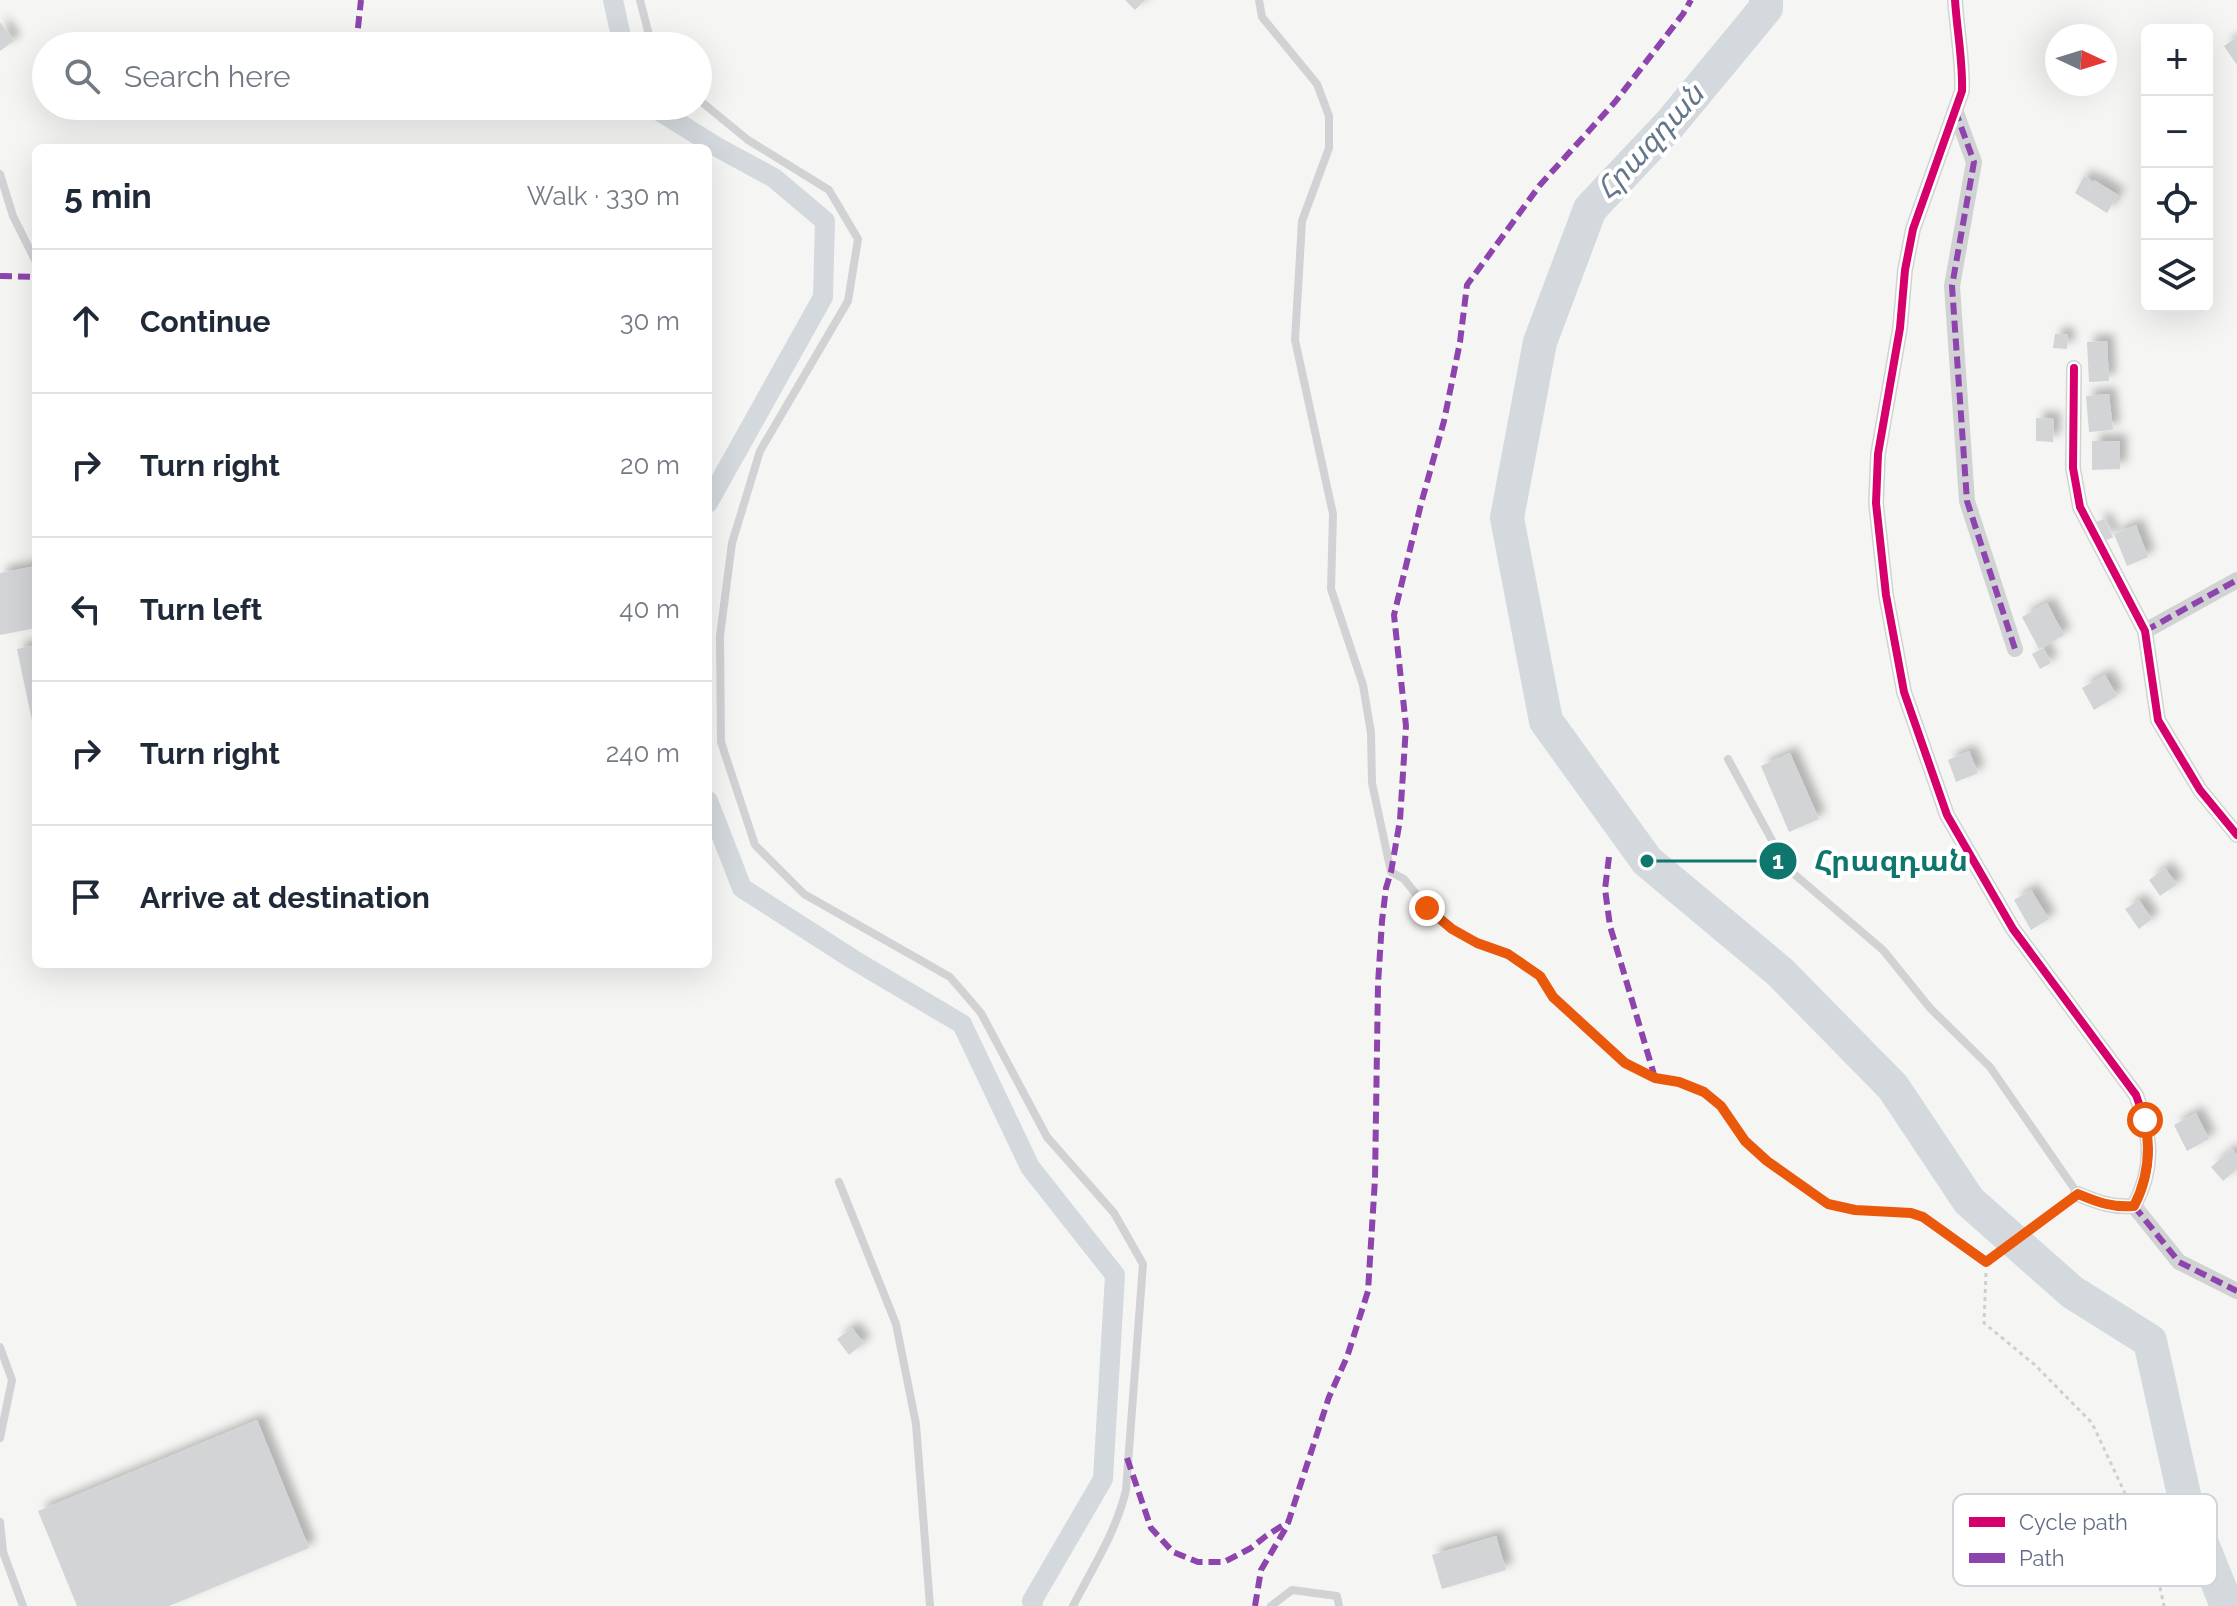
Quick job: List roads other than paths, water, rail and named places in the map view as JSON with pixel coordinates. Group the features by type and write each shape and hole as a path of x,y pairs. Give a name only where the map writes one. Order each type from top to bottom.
{"street":[{"path":"1955,0 1963,68 1962,91 1913,229 1878,454 1876,503 1886,595 1904,692 1947,815 2013,929 2136,1095 2150,1144 2142,1192 2134,1206"},
{"path":"1955,110 1974,162 1952,286 1967,501 2015,649"},
{"path":"2074,368 2073,468 2080,507 2145,631 2158,720 2200,790 2237,835"},
{"path":"2145,631 2237,580"},
{"path":"2078,1194 2098,1203 2134,1206"},
{"path":"2134,1206 2179,1262 2237,1291"}],"lane":[{"path":"640,0 648,32"},
{"path":"1259,0 1262,17 1317,84 1329,116 1329,148 1302,221 1295,340 1333,514 1331,589 1363,685 1371,733 1372,783 1391,872 1404,879 1427,908 1452,929 1477,943 1508,954 1540,976 1553,997 1625,1063 1655,1078 1679,1082 1704,1092 1721,1106 1745,1141 1767,1161 1828,1204 1923,1217 1986,1262 2078,1194 1990,1067 1930,1008 1883,950 1787,868 1728,759"},
{"path":"712,110 748,140 829,190 858,239 848,301 760,451 732,543 720,636 721,742 755,845 804,894 950,977 981,1013 1047,1137 1114,1213 1143,1264 1126,1490 1110,1537 1073,1606"},
{"path":"0,174 13,216 32,254"},
{"path":"839,1182 896,1324 916,1424 930,1606"},
{"path":"0,1347 12,1380 0,1438"},
{"path":"0,1522 3,1552 23,1606"},
{"path":"1271,1606 1292,1590 1337,1596 1339,1606"}],"waterway":[{"path":"613,0 620,32"},
{"name":"Հրազդան","path":"1766,0 1766,8 1670,124 1590,209 1540,342 1507,518 1546,721 1647,861 1780,972 1893,1087 1969,1201 2072,1292 2150,1341 2184,1494"},
{"path":"674,120 774,178 825,221 823,297 712,496"},
{"path":"712,811 742,888 962,1024 1030,1167 1115,1275 1103,1479 1032,1601 1033,1606"},
{"name":"Հրազդան","path":"2217,1581 2227,1606"}],"place":[{"name":"Հրազդան","path":"1647,861"}]}
